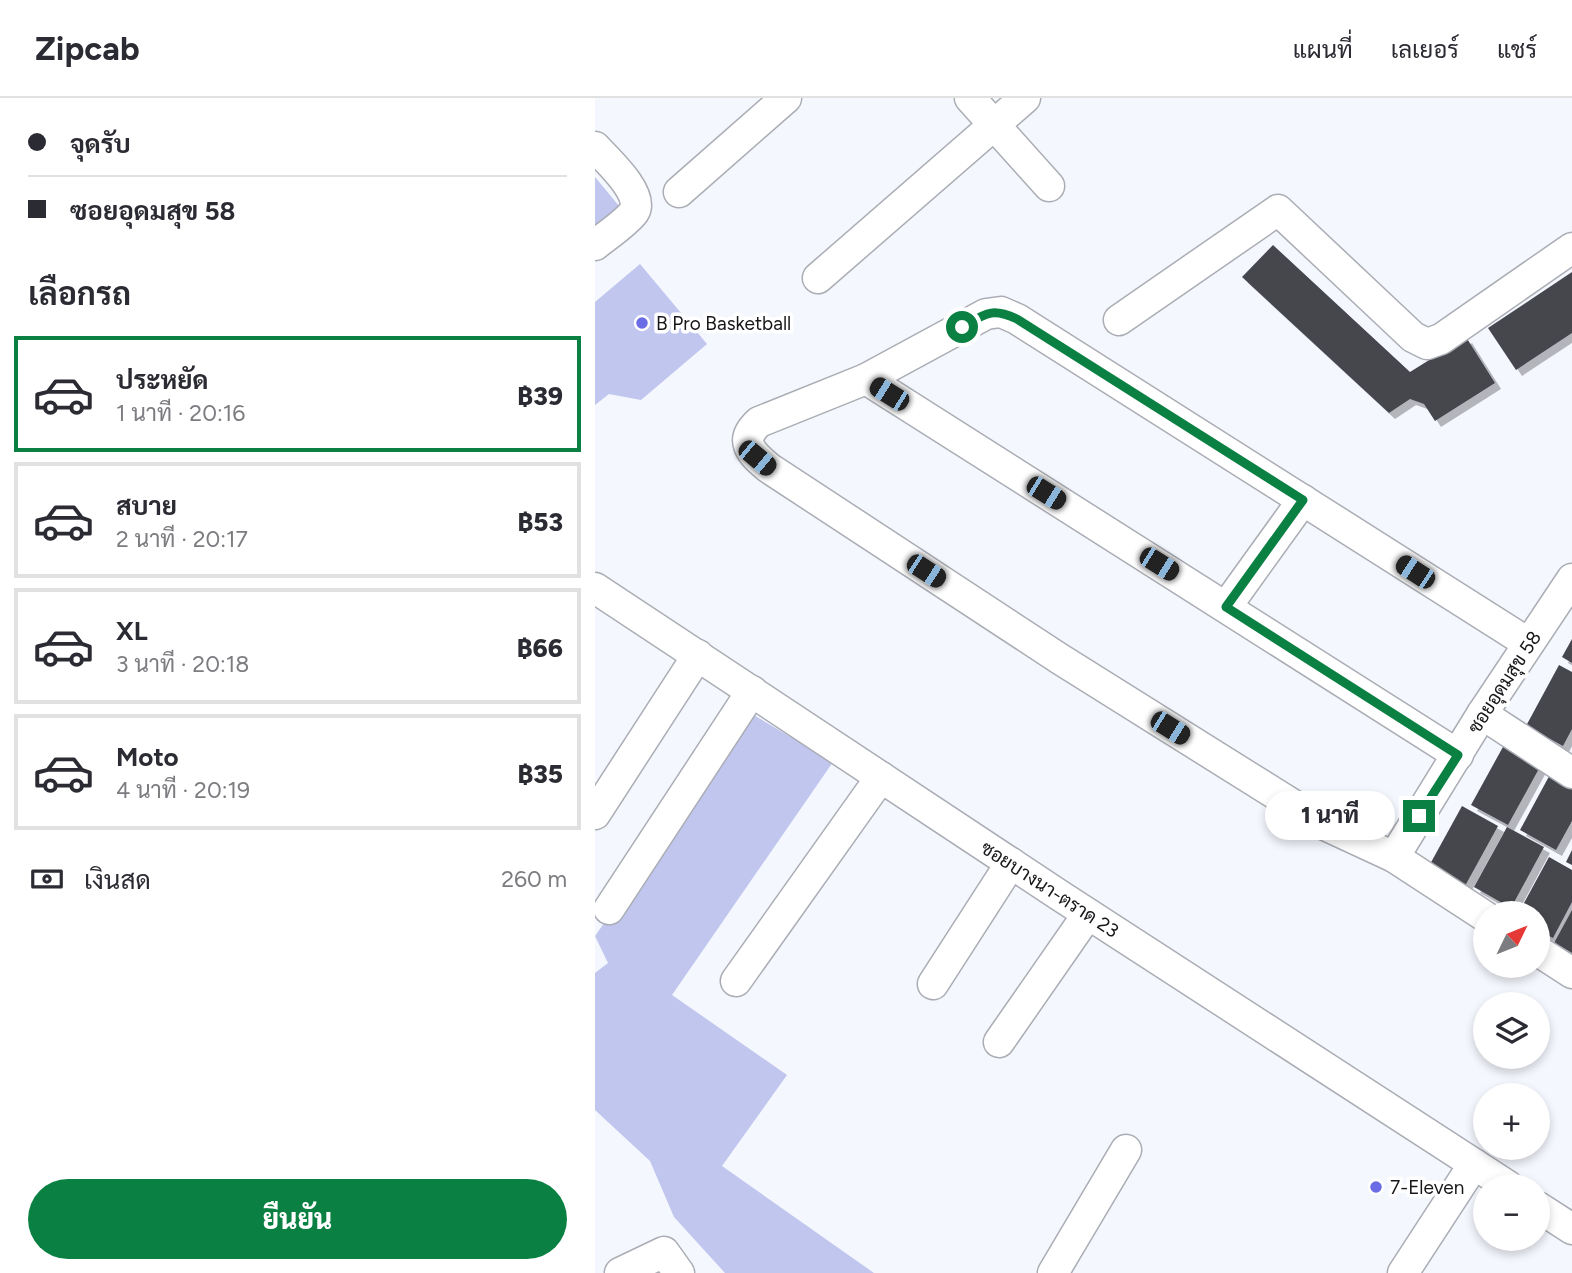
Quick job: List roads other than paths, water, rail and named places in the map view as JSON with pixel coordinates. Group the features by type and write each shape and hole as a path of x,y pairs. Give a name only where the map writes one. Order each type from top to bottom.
{"street":[{"path":"679,192 786,98"},
{"path":"970,98 1049,186"},
{"path":"818,278 1025,98"},
{"path":"595,146 628,184 636,204 633,212 595,245"},
{"path":"1119,320 1278,210 1413,337 1427,344 1441,339 1572,248"},
{"path":"1473,909 1394,857 1325,825 1071,666 769,468 750,448 748,438 751,429 759,422 866,379 986,314 1001,312 1017,319 1528,643"},
{"path":"866,379 1458,755"},
{"path":"1226,607 1303,500"},
{"name":"ซอยอุดมสุข 58","path":"1394,857 1482,714 1572,579"},
{"name":"ซอยบางนา-ตราด 23","path":"595,588 1088,914 1489,1174"},
{"path":"595,814 698,655"},
{"path":"609,909 752,691"},
{"path":"1482,714 1572,773"},
{"path":"736,981 881,777"},
{"path":"933,984 1011,863"},
{"path":"999,1042 1088,914"},
{"path":"1551,959 1572,973"},
{"path":"1053,1273 1126,1150"},
{"path":"1403,1273 1474,1164"},
{"path":"1550,1215 1572,1229"},
{"path":"620,1273 664,1252 679,1273"}],"place":[{"name":"B Pro Basketball","path":"642,323"},
{"name":"7-Eleven","path":"1376,1187"}]}
